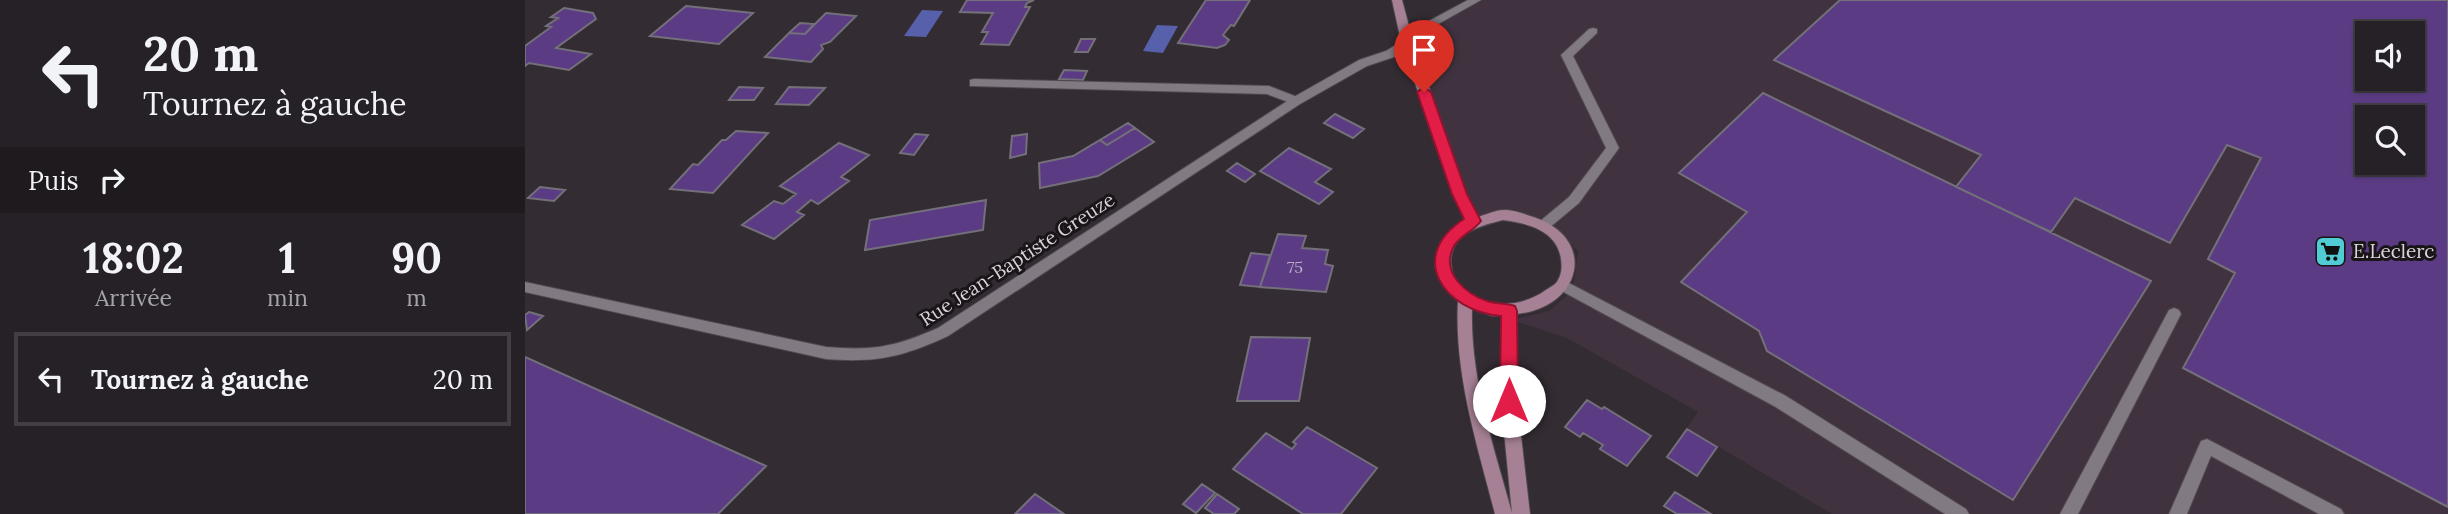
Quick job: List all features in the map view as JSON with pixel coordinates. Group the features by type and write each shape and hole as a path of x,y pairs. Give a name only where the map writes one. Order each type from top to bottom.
{"street":[{"path":"1398,0 1407,41 1459,194 1473,221"},
{"name":"Rue Jean-Baptiste Greuze","path":"525,287 826,353 872,357 902,351 943,332 1296,101 1363,63 1390,54 1420,30 1476,0"},
{"path":"1545,225 1574,200 1613,148 1567,55 1593,31"},
{"path":"974,83 1269,90 1296,101"},
{"path":"1503,215 1525,218 1545,225 1559,237 1567,251 1569,269 1563,285 1539,303 1509,311 1490,309 1465,300 1445,278 1441,262 1445,247 1455,233 1473,221 1503,215"},
{"path":"1563,285 1780,401 1960,514"},
{"path":"1465,300 1463,321 1467,355 1482,431 1504,514"},
{"path":"1509,311 1509,401 1521,514"},
{"path":"2069,514 2174,314"},
{"path":"2178,514 2207,446 2325,511"}],"shaded area":[{"path":"1476,0 2448,0 2448,514 1832,514 1687,428 1698,412 1567,338 1512,320 1549,311 1573,290 1578,251 1548,220 1505,211 1468,220 1405,42"}],"water":[{"path":"922,10 943,11 926,37 904,36"},
{"path":"1157,25 1178,26 1163,53 1143,51"}],"building":[{"path":"967,0 1034,0 1027,3 1025,7 1030,7 1009,45 981,44 988,32 982,32 993,13 960,12"},
{"path":"1206,0 1250,0 1234,26 1231,25 1223,35 1229,40 1225,45 1217,48 1178,43"},
{"name":"E.Leclerc","path":"1840,0 2448,0 2448,507 2183,368 2235,273 2208,259 2261,158 2227,145 2170,243 2075,198 2051,232 1956,187 1981,155 1774,60"},
{"path":"686,6 753,13 719,44 650,36"},
{"path":"564,8 593,13 596,19 556,48 591,54 569,70 529,63 525,66 525,46 551,27 546,26 558,18 551,17"},
{"path":"826,13 856,16 830,42 821,45 823,49 811,62 765,57 789,33 805,34"},
{"path":"800,23 814,24 805,34 789,33"},
{"path":"1081,39 1095,39 1088,52 1075,52"},
{"path":"1064,70 1087,71 1083,80 1059,79"},
{"path":"739,87 763,88 754,100 729,100"},
{"path":"789,87 825,88 809,105 776,104"},
{"path":"1763,93 2151,281 2013,500 1767,351 1759,331 1681,282 1747,212 1679,173"},
{"path":"1335,114 1364,129 1353,138 1324,123"},
{"path":"1128,123 1135,128 1107,145 1100,140"},
{"path":"1135,128 1154,142 1098,176 1040,188 1039,163 1073,156 1100,140 1107,145"},
{"path":"736,131 768,133 713,193 670,189 693,164 698,165 722,140 726,140"},
{"path":"915,134 928,135 914,155 900,153"},
{"path":"1027,134 1026,154 1010,158 1012,136"},
{"path":"839,143 869,155 841,177 849,181 818,204 811,200 797,212 804,215 774,239 742,225 774,201 783,204 796,194 780,186"},
{"path":"1289,148 1331,169 1315,182 1333,192 1319,204 1260,171"},
{"path":"1237,163 1255,174 1245,182 1227,171"},
{"path":"540,187 565,190 554,201 528,198"},
{"path":"986,200 983,230 865,250 870,220"},
{"path":"1278,234 1306,236 1302,248 1328,250 1325,264 1333,266 1326,292 1260,287"},
{"path":"1251,253 1270,255 1260,287 1240,285"},
{"path":"529,312 543,316 527,330 525,315"},
{"path":"1251,337 1310,338 1299,401 1237,401"},
{"path":"525,357 766,466 718,514 525,514"},
{"path":"1587,400 1602,409 1604,407 1651,436 1627,466 1600,449 1603,445 1583,433 1580,437 1565,427"},
{"path":"1307,427 1377,468 1341,514 1303,514 1233,469 1266,433 1292,449 1296,444 1293,442"},
{"path":"1687,429 1717,447 1697,476 1667,457"},
{"path":"1202,484 1215,493 1196,513 1183,504"},
{"path":"1675,492 1711,514 1677,514 1664,506"},
{"path":"1035,494 1064,514 1015,514"},
{"path":"1217,494 1239,509 1234,514 1214,514 1205,508"}],"place":[{"name":"E.Leclerc","path":"2330,251"}],"route":[{"path":"1424,92 1459,194 1473,221 1455,233 1445,247 1441,262 1445,278 1465,300 1490,309 1509,311 1509,401"}]}
